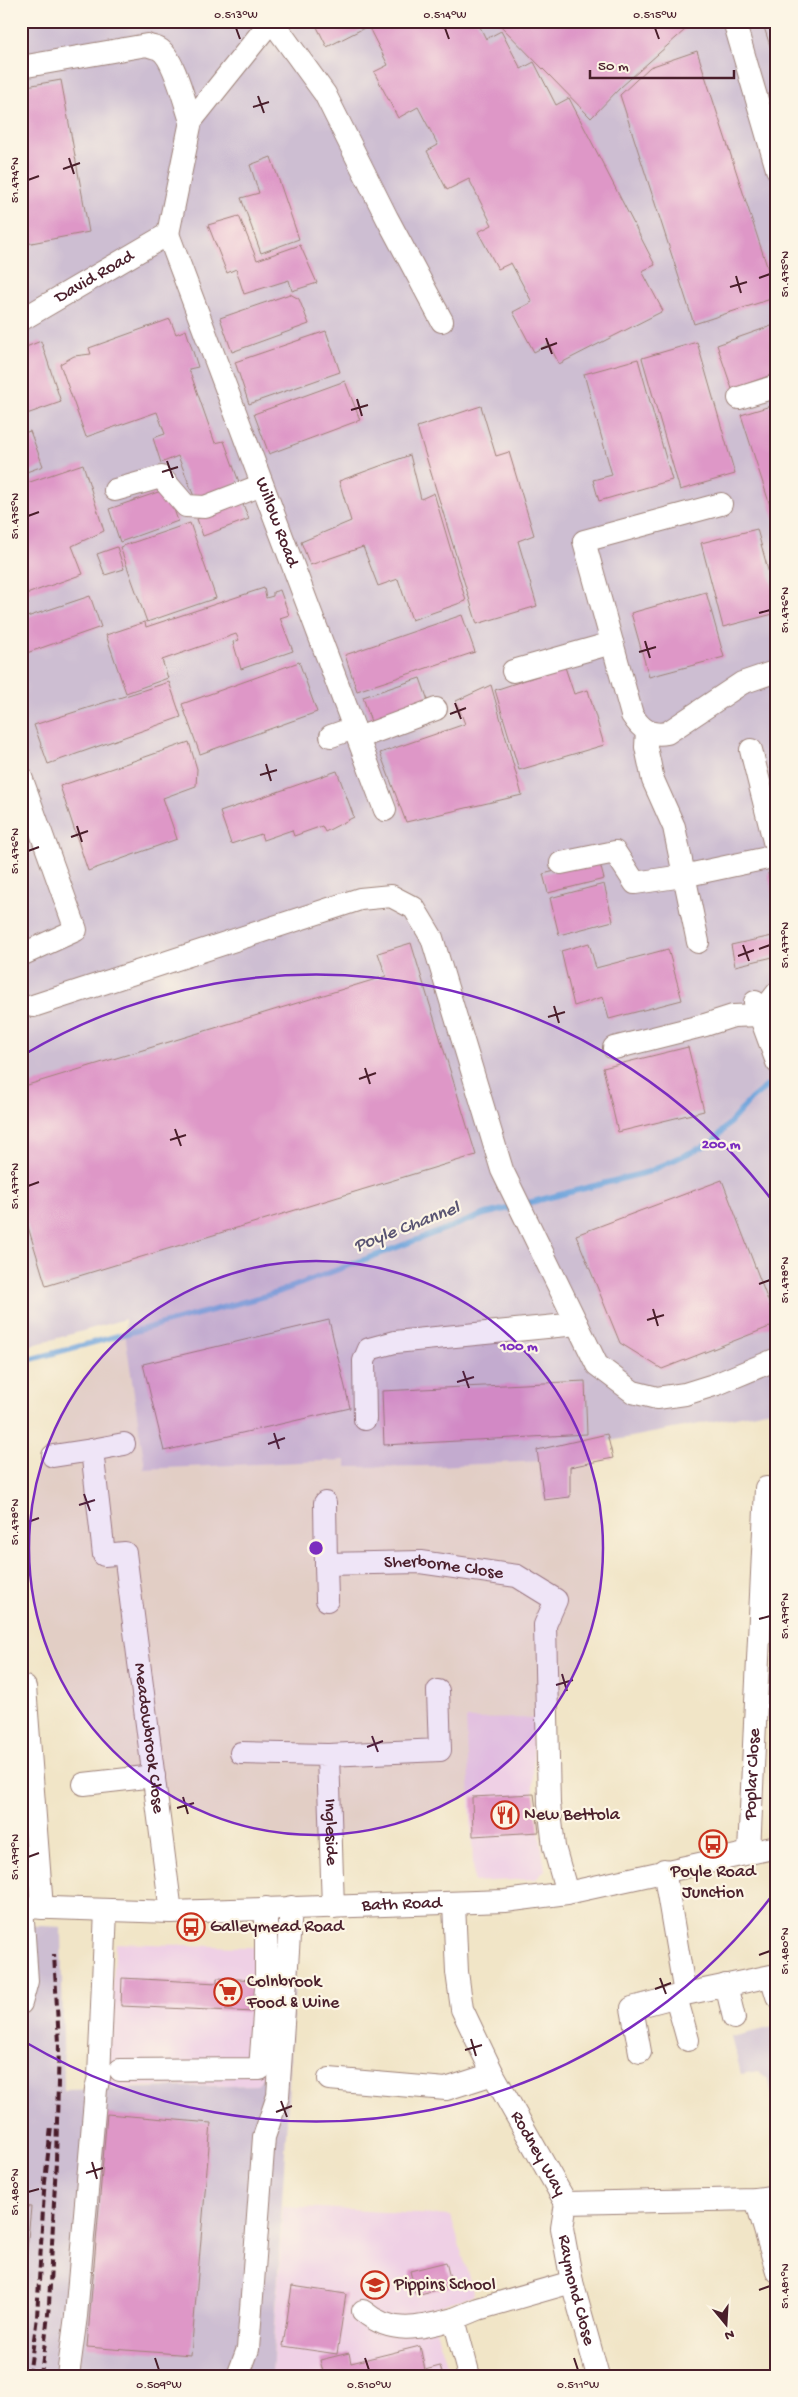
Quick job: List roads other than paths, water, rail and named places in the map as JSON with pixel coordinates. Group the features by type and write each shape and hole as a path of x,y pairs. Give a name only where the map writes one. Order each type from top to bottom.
{"street":[{"path":"168,234 191,121 271,21 325,94 386,218 442,321"},
{"path":"734,21 777,169"},
{"path":"21,67 147,46 160,49 174,72 191,121"},
{"name":"David Road","path":"21,320 168,234"},
{"name":"Willow Road","path":"168,234 386,810"},
{"path":"739,398 777,386"},
{"path":"115,490 161,477 186,506 205,507 262,484"},
{"path":"721,504 584,541 632,715 639,727 657,735 667,733 742,683 777,671"},
{"path":"514,671 612,643"},
{"path":"332,736 356,733 436,710"},
{"path":"647,731 646,747 653,780 674,827 684,883 698,942"},
{"path":"561,863 615,852 635,883 684,883 777,855 751,750"},
{"path":"21,777 76,930 21,955"},
{"path":"33,1006 360,899 391,896 414,908 432,938 502,1170 597,1366 633,1392 657,1398 685,1394 717,1384 777,1359"},
{"path":"760,1016 777,993"},
{"path":"614,1048 733,1016 760,1016"},
{"path":"760,1016 777,1062"},
{"path":"365,1419 364,1361 369,1349 395,1342 577,1324"},
{"path":"53,1456 124,1444"},
{"name":"Meadowbrook Close","path":"92,1450 104,1555 125,1552 134,1562 154,1776 171,1912"},
{"name":"Poplar Close","path":"749,1852 766,1488"},
{"path":"325,1503 327,1600"},
{"name":"Sherborne Close","path":"326,1564 420,1562 517,1576 556,1600 545,1625 549,1804 554,1848 567,1893"},
{"path":"21,1687 25,1687 28,1907 27,1981 21,2003"},
{"path":"241,1754 328,1755 440,1750 438,1692"},
{"name":"Ingleside","path":"328,1755 334,1907"},
{"path":"84,1784 154,1776"},
{"name":"Bath Road","path":"28,1907 171,1912 505,1901 567,1893 777,1846"},
{"path":"664,1870 688,2040"},
{"name":"Rodney Way","path":"454,1904 457,1972 462,2009 493,2074 566,2203 766,2198"},
{"path":"238,2376 248,2349 264,2137 278,2096 291,1907"},
{"path":"120,2070 260,2069 266,1988 266,1908"},
{"path":"68,2376 76,2316 98,2077 106,1910"},
{"path":"640,2052 632,2008 771,1976 777,1996"},
{"path":"726,1986 734,2018"},
{"path":"329,2079 446,2089 493,2074"},
{"path":"766,2198 777,2271"},
{"name":"Raymond Close","path":"566,2203 562,2228 572,2282 598,2376"},
{"path":"363,2311 376,2322 414,2329 454,2319 478,2309 572,2282"},
{"path":"454,2319 469,2376"}],"waterway":[{"name":"Poyle Channel","path":"524,1204 648,1172 713,1142 751,1099 777,1078"},
{"name":"Poyle Channel","path":"21,1362 276,1293 485,1214 515,1207"}],"railway":[{"path":"41,2376 49,2305 56,2161 59,2043 54,1954"},
{"path":"29,2376 37,2317 44,2191 51,2127"}],"place":[{"name":"New Bettola","path":"505,1815"},
{"name":"Poyle Road Junction","path":"713,1844"},
{"name":"Galleymead Road","path":"191,1927"},
{"name":"Colnbrook Food & Wine","path":"228,1992"},
{"name":"Pippins School","path":"375,2285"}]}
